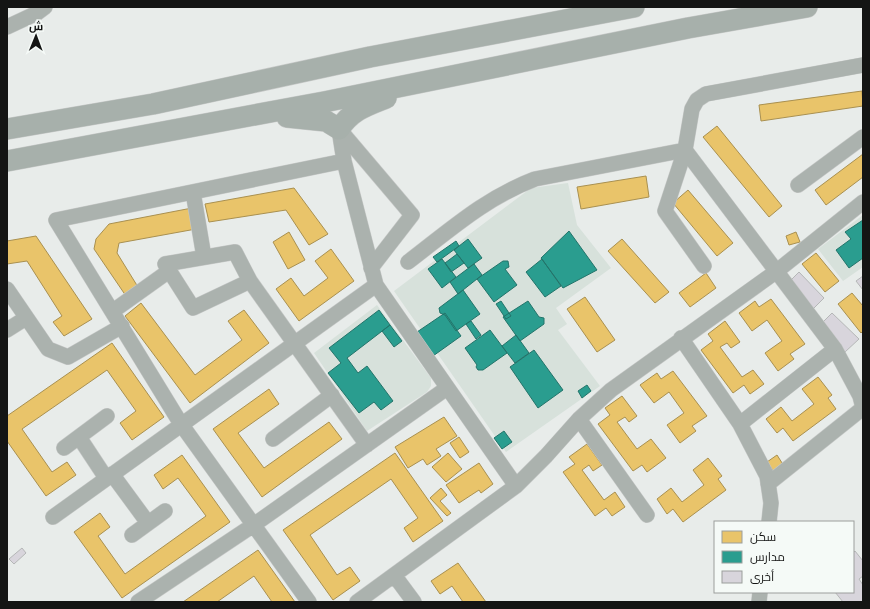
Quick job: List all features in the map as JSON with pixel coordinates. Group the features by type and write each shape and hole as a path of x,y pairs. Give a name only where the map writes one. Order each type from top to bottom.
{"highway":[{"path":"7,129 153,104 370,57 634,7"},
{"path":"7,161 324,102 429,79 688,28 807,7"},
{"path":"251,115 314,118 334,124 339,129 347,117 358,110 429,79"}],"street":[{"path":"7,27 38,13 45,7"},
{"path":"704,266 665,211 685,150 692,109 697,100 706,94 863,65"},
{"path":"339,129 344,161 376,285 516,486"},
{"path":"339,129 412,215 371,268"},
{"path":"798,185 863,137"},
{"path":"408,262 491,199 514,187 535,179 685,150"},
{"path":"685,150 835,350 860,396 863,408 768,484"},
{"path":"309,602 255,524 181,424 56,220 344,161"},
{"path":"193,192 204,257"},
{"path":"356,602 516,486 546,456 579,419 611,390 681,338 777,271 863,202"},
{"path":"250,281 193,308 165,264 235,252 250,281 367,445"},
{"path":"112,311 169,271"},
{"path":"53,518 181,424 376,285"},
{"path":"7,288 48,349 68,357 122,326"},
{"path":"7,330 26,318"},
{"path":"681,338 740,424 767,476 771,503 769,521"},
{"path":"740,424 835,350"},
{"path":"138,602 255,524 447,388"},
{"path":"273,439 332,396"},
{"path":"64,448 107,416"},
{"path":"579,419 648,515"},
{"path":"79,437 148,523"},
{"path":"132,535 165,511"},
{"path":"394,574 414,602"}],"shaded area":[{"path":"568,183 577,225 611,268 556,308 567,324 558,330 600,386 506,452 394,291 531,188"},
{"path":"863,215 863,267 843,281 818,249"},
{"path":"377,305 431,378 431,386 427,392 367,431 314,353"}],"building: سكن":[{"path":"862,91 863,106 761,121 759,105"},
{"path":"717,126 782,206 769,217 703,137"},
{"path":"863,154 863,177 826,205 815,190"},
{"path":"646,176 649,197 581,209 577,187"},
{"path":"294,188 328,234 309,245 286,210 209,222 205,204"},
{"path":"688,190 733,243 717,256 673,203"},
{"path":"192,208 196,229 119,243 117,253 138,287 126,296 94,249 96,239 109,224"},
{"path":"289,232 305,260 288,269 273,242"},
{"path":"796,232 800,242 789,245 786,236"},
{"path":"36,236 92,319 64,336 53,322 62,316 27,261 7,264 7,241"},
{"path":"622,239 669,292 655,303 608,251"},
{"path":"331,249 354,281 299,321 276,289 291,278 304,296 328,278 315,261"},
{"path":"816,253 839,281 825,292 802,264"},
{"path":"706,273 716,288 690,307 679,293"},
{"path":"852,293 863,306 863,331 861,333 838,304"},
{"path":"585,297 615,340 597,352 567,309"},
{"path":"771,299 805,344 790,354 794,359 778,371 765,353 782,341 767,320 752,331 739,313 755,301 759,307"},
{"path":"141,303 195,375 242,340 228,321 244,310 269,343 190,403 125,316"},
{"path":"725,321 740,342 731,348 727,343 720,347 742,377 753,370 764,384 750,394 744,385 733,393 701,350 713,341 708,334"},
{"path":"112,343 164,417 132,440 120,423 136,411 107,370 22,429 52,472 67,462 76,475 46,496 7,441 7,416"},
{"path":"673,371 707,416 692,426 696,431 680,443 667,425 684,413 669,392 654,403 640,385 657,373 661,379"},
{"path":"818,377 832,395 828,398 836,409 793,441 783,428 777,433 766,419 781,407 792,421 814,404 802,389"},
{"path":"269,389 279,404 238,433 264,468 329,422 342,439 262,497 213,429"},
{"path":"622,396 637,416 629,422 625,417 617,422 637,449 651,439 666,458 647,472 642,465 633,471 598,424 610,415 605,408"},
{"path":"444,417 457,436 436,449 441,456 427,465 423,459 408,468 395,447"},
{"path":"459,437 469,452 460,458 450,443"},
{"path":"587,444 602,465 593,471 589,465 582,470 604,500 615,492 625,507 612,516 606,508 595,516 563,472 575,464 569,457"},
{"path":"395,453 443,521 413,542 404,528 418,518 391,479 310,535 337,575 350,567 360,581 333,600 283,530"},
{"path":"448,453 462,469 446,482 432,467"},
{"path":"182,455 230,522 122,598 74,532 100,513 110,527 98,536 125,574 206,516 178,478 163,489 154,475"},
{"path":"777,455 784,466 774,472 767,462"},
{"path":"708,458 722,476 718,479 726,490 683,522 673,509 667,514 657,499 671,488 682,502 704,485 693,470"},
{"path":"479,463 493,484 481,493 479,490 459,503 446,485"},
{"path":"441,488 447,495 440,501 451,513 447,516 430,498"},
{"path":"258,550 295,602 272,602 254,576 217,602 183,602"},
{"path":"458,563 486,602 463,602 452,586 440,594 431,581"}],"building: مدارس":[{"path":"863,220 863,258 849,268 836,250 851,239 845,232"},
{"path":"569,231 597,270 563,288 541,258"},
{"path":"468,239 482,258 468,268 454,250"},
{"path":"456,241 459,246 437,262 433,257"},
{"path":"457,254 464,263 451,272 445,263"},
{"path":"442,259 456,277 442,288 428,269"},
{"path":"542,259 561,286 545,297 526,272"},
{"path":"503,261 508,261 509,267 505,269 517,285 494,302 477,279"},
{"path":"474,264 482,275 458,294 450,282"},
{"path":"463,290 480,314 456,331 445,315 440,313 439,308"},
{"path":"501,301 511,316 506,319 496,304"},
{"path":"528,301 539,317 544,318 544,324 520,341 503,317"},
{"path":"379,310 390,325 347,358 358,373 367,366 393,401 381,410 374,402 359,413 328,373 341,363 329,348"},
{"path":"445,313 461,336 433,356 417,332"},
{"path":"471,321 481,335 476,339 466,324"},
{"path":"390,325 402,341 394,347 382,331"},
{"path":"490,330 507,353 483,370 478,370 476,367 477,365 465,348"},
{"path":"516,335 529,353 515,363 502,346"},
{"path":"534,350 563,390 538,408 510,367"},
{"path":"587,385 591,391 582,398 578,391"},
{"path":"504,431 512,442 502,449 494,438"}],"building: أخرى":[{"path":"799,272 824,298 810,312 785,286"},
{"path":"863,276 863,290 856,281"},
{"path":"832,313 859,339 845,352 819,326"},
{"path":"22,548 26,553 14,564 9,559"},
{"path":"855,551 863,561 863,576 859,579 863,585 863,602 843,602 836,593 854,593"}]}
